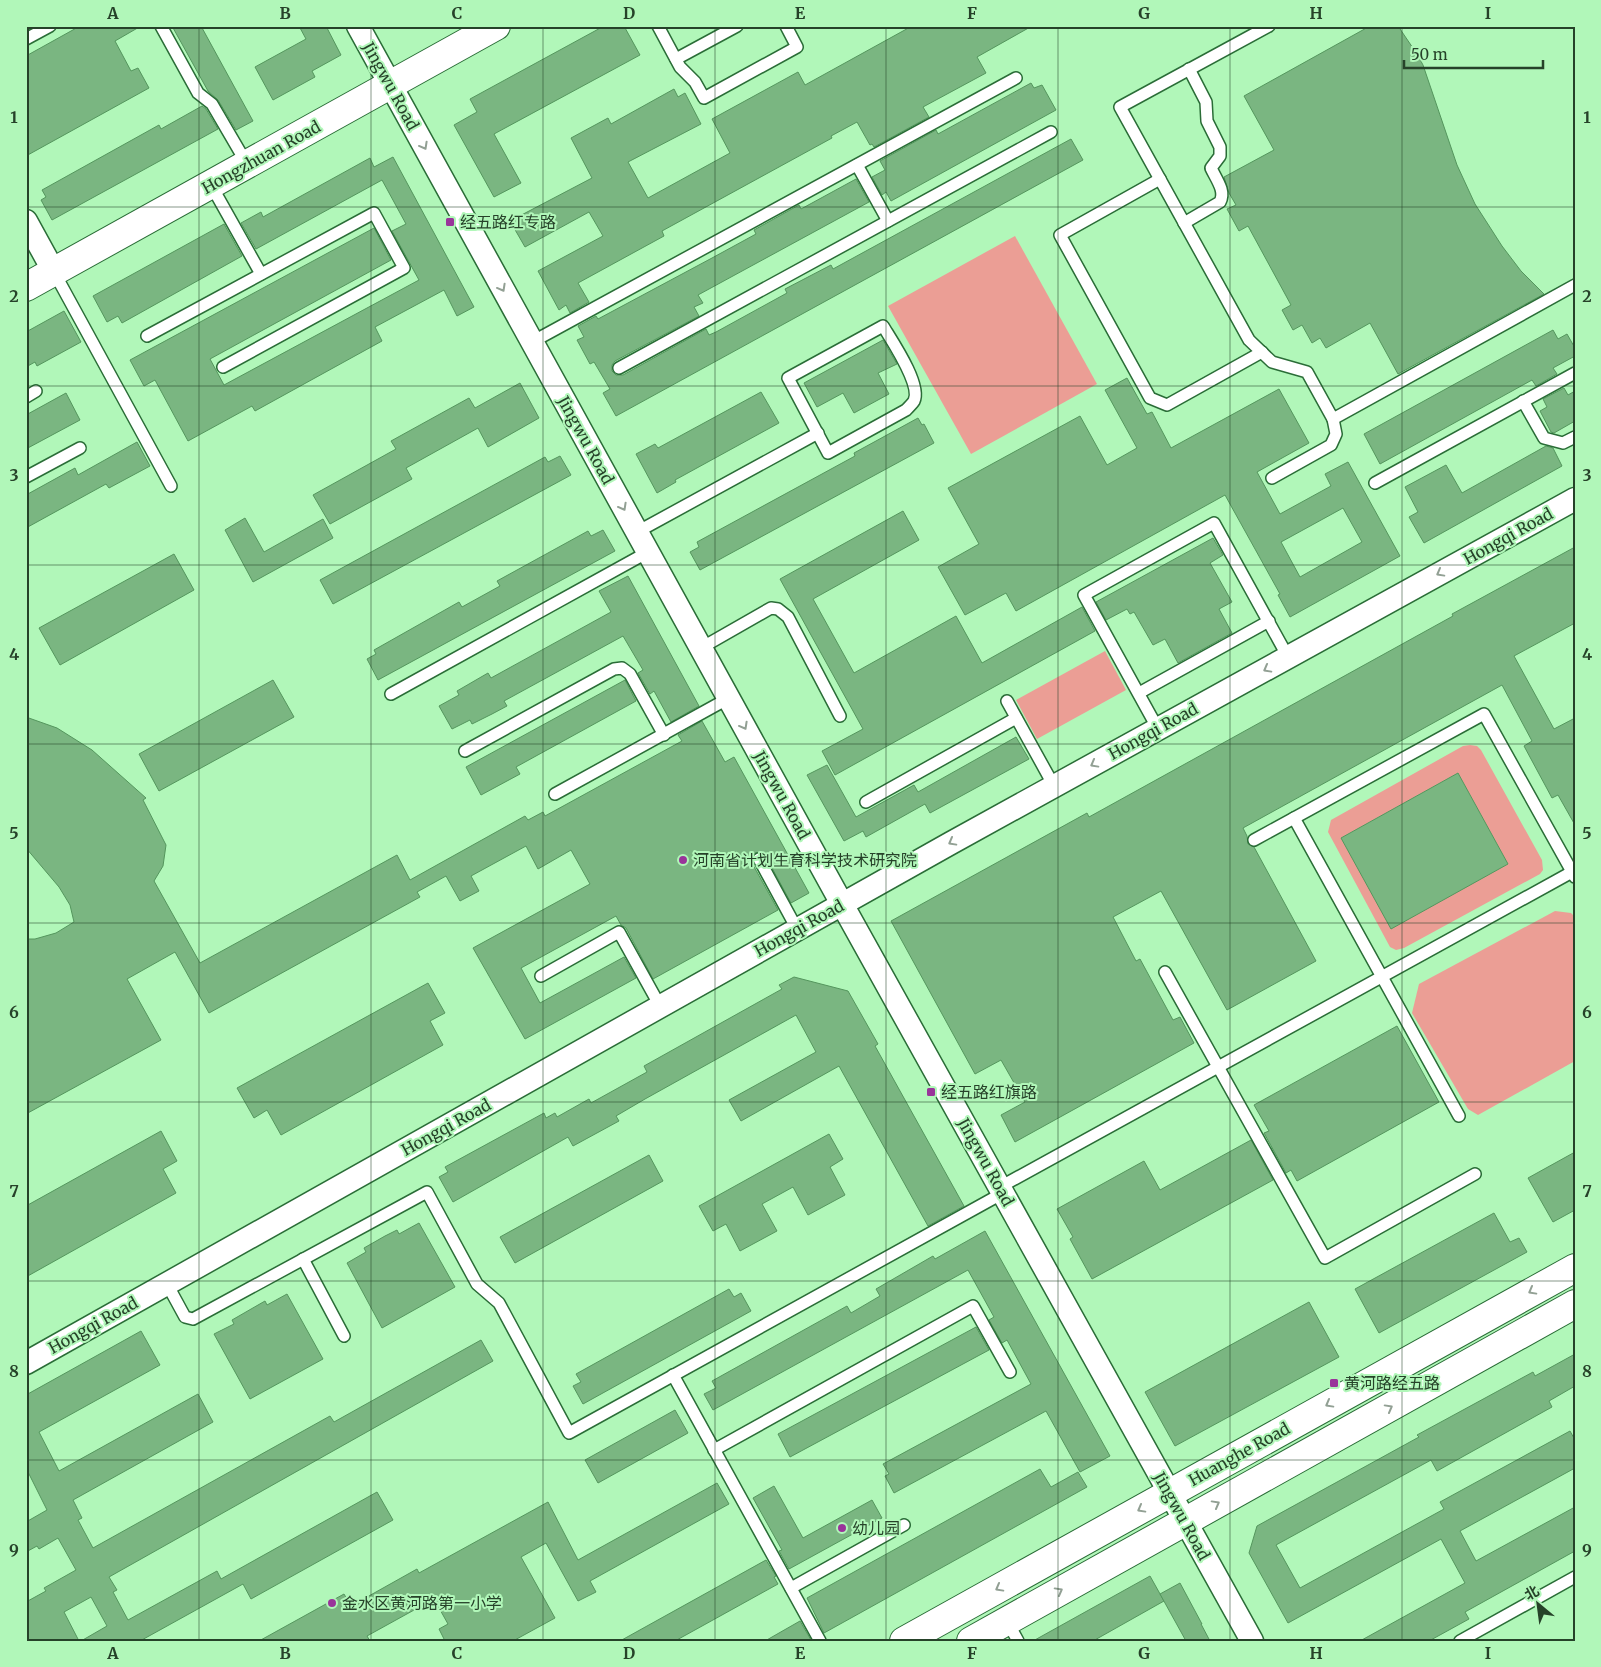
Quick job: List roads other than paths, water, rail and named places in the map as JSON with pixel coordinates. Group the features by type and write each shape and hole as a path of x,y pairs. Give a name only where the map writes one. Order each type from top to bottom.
{"main road":[{"name":"Hongzhuan Road","path":"26,287 496,26"},
{"name":"Huanghe Road","path":"904,1641 1575,1268"},
{"name":"Huanghe Road","path":"970,1641 1013,1631 1185,1521 1575,1304"}],"street":[{"name":"Jingwu Road","path":"358,26 842,904 1252,1641"},
{"path":"26,221 54,272"},
{"name":"Hongqi Road","path":"26,1363 797,929 1575,499"}],"lane":[{"path":"26,39 50,26"},
{"path":"161,26 198,93 212,104 247,164"},
{"path":"658,26 680,66 696,82 704,98 797,47 786,26"},
{"path":"676,59 736,26"},
{"path":"1269,26 1120,107 1249,340 1272,362 1307,372 1333,419 1336,434 1331,445 1272,478"},
{"path":"1184,223 1220,202 1223,198 1222,191 1211,168 1220,156 1220,147 1206,121 1206,102 1189,69"},
{"path":"532,342 1016,78"},
{"path":"619,368 1051,132"},
{"path":"857,165 888,221"},
{"path":"1160,179 1060,235 1150,398 1168,405 1262,352"},
{"path":"211,185 261,274"},
{"path":"147,336 374,213 404,268 223,367"},
{"path":"54,272 171,486"},
{"path":"1333,419 1575,285"},
{"path":"884,326 913,380 914,400 906,410 828,453 818,433 788,378 884,326"},
{"path":"1375,483 1575,373"},
{"path":"1523,400 1544,438 1562,443 1575,437"},
{"path":"637,532 818,433"},
{"path":"26,477 80,448"},
{"path":"1158,728 1084,595 1214,523 1288,657"},
{"path":"391,694 648,552"},
{"path":"701,648 771,608 778,609 788,618 840,716"},
{"path":"1139,693 1269,621"},
{"path":"465,751 614,669 622,668 630,674 664,735"},
{"path":"555,794 729,698"},
{"path":"1007,701 1054,786"},
{"path":"167,1284 185,1317 193,1319 427,1192 477,1284 499,1303 569,1432 1218,1067 1573,875 1484,714 1254,840"},
{"path":"866,802 1016,718"},
{"path":"1294,818 1459,1116"},
{"path":"759,859 797,929"},
{"path":"541,976 619,932 660,1006"},
{"path":"1165,972 1325,1258 1475,1174"},
{"path":"303,1259 344,1336"},
{"path":"714,1450 973,1306 1010,1372"},
{"path":"673,1375 820,1641"},
{"path":"791,1588 904,1526"},
{"path":"1460,1641 1575,1577"}],"place":[{"name":"经五路红专路","path":"450,222"},
{"name":"河南省计划生育科学技术研究院","path":"683,860"},
{"name":"经五路红旗路","path":"931,1092"},
{"name":"黄河路经五路","path":"1334,1383"},
{"name":"幼儿园","path":"842,1528"},
{"name":"金水区黄河路第一小学","path":"332,1603"}]}
